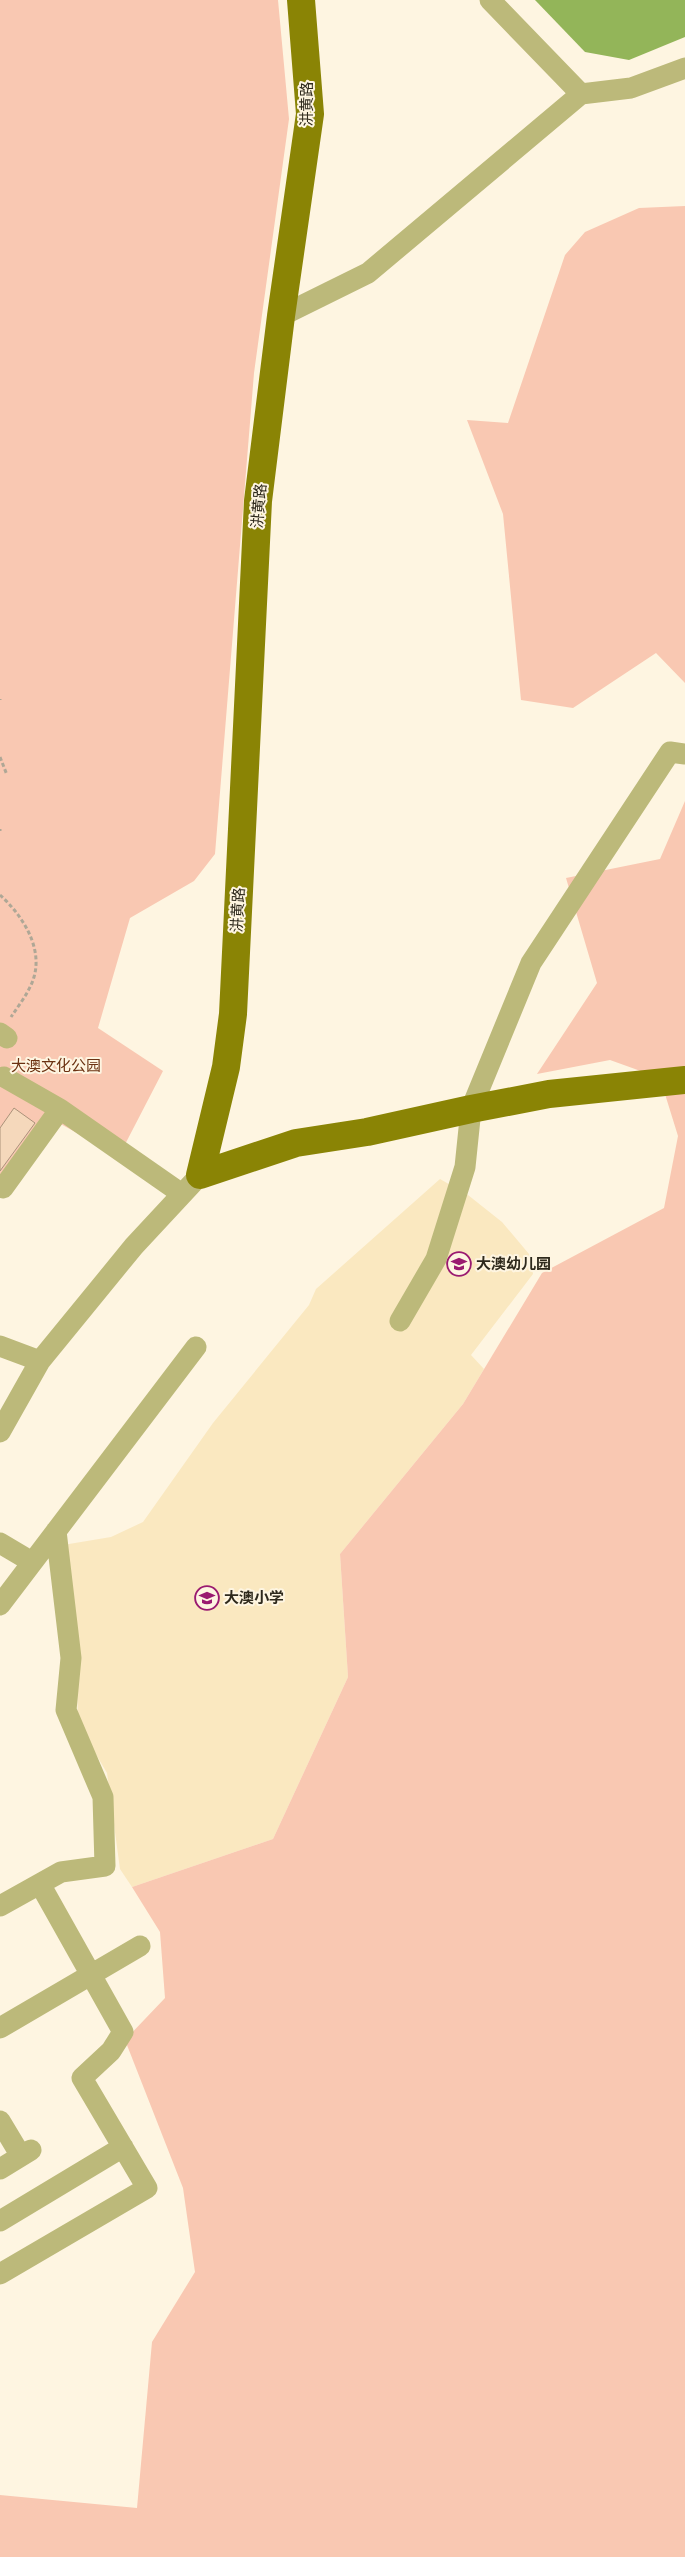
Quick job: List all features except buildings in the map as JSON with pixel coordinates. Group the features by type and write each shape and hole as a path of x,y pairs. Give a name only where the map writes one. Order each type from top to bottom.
{"main road":[{"name":"汫黄路","path":"200,1175 226,1067 233,1014 258,501 280,316 310,114 301,0"},
{"path":"200,1175 296,1143 367,1132 549,1094 685,1080"}],"street":[{"path":"490,0 581,94"},
{"path":"280,316 368,273 581,94 631,88 685,68"},
{"path":"400,1322 436,1259 465,1167 471,1109 531,963 678,753"},
{"path":"4,1077 60,1108 182,1194"},
{"path":"0,1186 2,1188 60,1108"},
{"path":"0,1432 40,1361 134,1246 200,1175"},
{"path":"0,1346 40,1361"},
{"path":"0,1604 196,1348"},
{"path":"0,1906 61,1872 105,1866 102,1797 66,1710 71,1658 56,1531"},
{"path":"0,1544 32,1562"},
{"path":"0,2274 147,2188 82,2078 111,2051 123,2032 40,1884"},
{"path":"0,2028 140,1946"},
{"path":"0,2122 26,2153 0,2169"},
{"path":"0,2220 122,2147"}],"path":[{"path":"0,757 7,775"},
{"path":"0,895 16,910 27,927 34,953 35,976 3,1035"}],"shaded area":[{"path":"535,0 685,0 685,37 629,60 585,52"},
{"name":"大澳小学","path":"440,1179 468,1195 502,1222 529,1254 533,1274 471,1355 484,1369 463,1404 340,1554 348,1677 273,1839 132,1887 120,1869 107,1773 78,1724 76,1642 63,1545 111,1537 143,1522 213,1423 309,1305 316,1289"}],"green space":[{"name":"大澳文化公园","path":"0,0 278,0 289,119 254,373 215,854 194,881 130,918 98,1028 163,1071 119,1156 57,1122 0,1191"},
{"path":"685,206 685,683 656,653 573,708 521,700 503,514 467,420 508,423 565,255 585,232 639,208"},
{"path":"685,801 685,2557 0,2557 0,2495 137,2508 152,2342 195,2272 183,2188 125,2040 165,1998 160,1932 132,1887 273,1839 348,1677 340,1554 463,1404 542,1273 664,1208 678,1136 660,1078 610,1060 537,1074 597,983 566,878 660,859"}],"place":[{"name":"大澳幼儿园","path":"459,1264"},
{"name":"大澳小学","path":"207,1598"}]}
